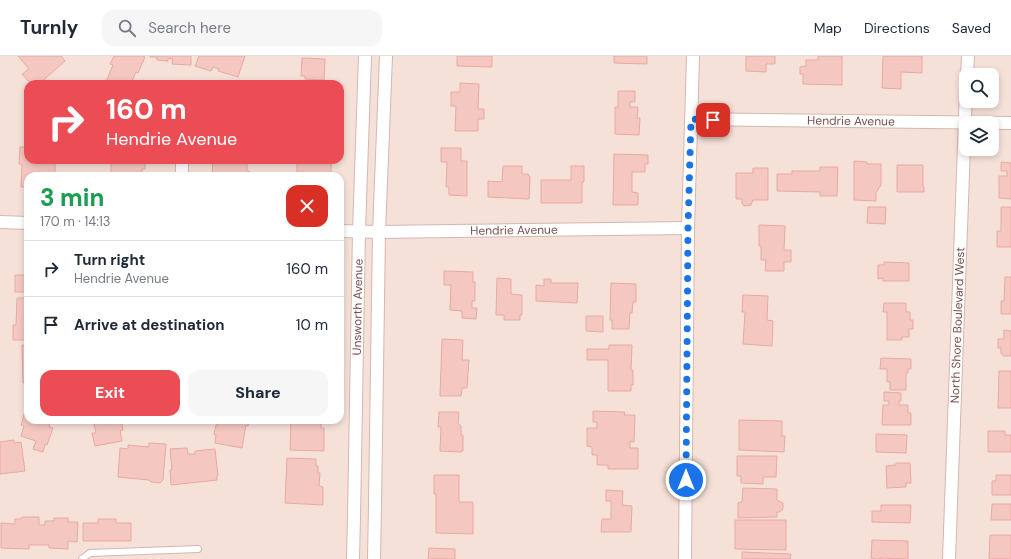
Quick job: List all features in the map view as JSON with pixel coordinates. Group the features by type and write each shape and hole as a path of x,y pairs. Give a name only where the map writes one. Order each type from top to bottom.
{"street":[{"name":"Unsworth Avenue","path":"352,559 359,231 365,56"},
{"name":"Unsworth Avenue","path":"374,559 379,232 386,56"},
{"path":"685,559 688,228 693,56"},
{"path":"967,68 968,56"},
{"name":"Hendrie Avenue","path":"691,119 959,122"},
{"name":"Hendrie Avenue","path":"999,123 1011,123"},
{"name":"North Shore Boulevard West","path":"949,559 963,156"},
{"path":"0,222 24,223"},
{"name":"Hendrie Avenue","path":"344,231 379,232 688,228"}],"lane":[{"path":"82,559 90,553 198,549"}],"shaded area":[{"path":"0,56 1011,56 1011,559 0,559"}],"building":[{"path":"18,56 61,56 65,61 44,80 27,80 22,74 29,69"},
{"path":"114,56 145,57 138,73 136,72 132,80 107,80 113,65 110,64"},
{"path":"150,56 191,56 191,65 172,64 173,59 168,58 168,61 157,60 157,57"},
{"path":"199,56 245,56 238,77 218,71 219,69 213,67 211,71 195,66"},
{"path":"457,56 492,56 492,67 457,66"},
{"path":"614,56 647,56 647,64 614,63"},
{"path":"746,56 775,56 775,64 766,64 766,72 746,71"},
{"path":"818,56 842,56 842,85 803,84 803,74 800,74 800,67 806,66 806,60 818,60"},
{"path":"883,56 922,56 922,73 901,72 901,89 882,88"},
{"path":"302,58 325,59 324,80 305,79 305,76 301,76"},
{"path":"460,83 479,84 478,109 484,109 484,119 478,119 478,131 455,131 456,106 451,106 451,92 460,92"},
{"path":"618,91 635,91 635,102 630,102 630,107 638,107 637,118 640,118 639,135 615,134 615,107 618,107"},
{"path":"20,147 24,147 24,164 55,164 55,172 24,172 24,187 21,187 22,164 19,164"},
{"path":"441,148 461,148 461,161 467,161 467,196 449,195 449,187 446,187 447,162 441,162"},
{"path":"614,154 648,155 648,164 645,164 645,172 632,172 632,192 638,193 638,205 613,205"},
{"path":"854,161 867,162 867,164 881,164 881,186 876,193 876,201 854,200"},
{"path":"1001,162 1011,163 1011,199 999,198 999,176 1007,176 1007,171 1001,171"},
{"path":"111,164 145,164 145,169 142,169 142,172 111,172"},
{"path":"213,164 247,164 247,170 250,172 212,172"},
{"path":"297,164 331,164 331,172 297,172"},
{"path":"897,165 923,165 924,192 897,192"},
{"path":"503,166 522,166 522,174 528,174 530,177 529,199 488,197 488,181 502,182"},
{"path":"571,166 584,166 582,203 541,203 541,180 571,180"},
{"path":"820,167 838,167 837,196 820,196 820,192 777,191 777,174 792,174 792,171 820,171"},
{"path":"753,168 768,168 768,200 753,200 751,205 744,206 742,199 736,199 736,173 753,173"},
{"path":"868,207 886,207 885,224 867,223"},
{"path":"1001,207 1011,207 1011,247 997,247 997,231 1001,231"},
{"path":"759,225 785,226 784,250 791,250 791,262 784,262 784,271 765,271 766,260 761,260 761,246 759,246"},
{"path":"884,262 909,263 909,281 883,281 883,278 878,279 878,265 884,265"},
{"path":"444,271 473,272 473,282 475,282 475,301 472,301 472,308 477,308 476,319 462,318 462,311 450,310 451,285 444,285"},
{"path":"15,275 24,275 24,292 15,292"},
{"path":"1005,277 1011,277 1011,314 1001,314 1001,301 1004,301"},
{"path":"497,278 511,279 511,294 522,295 522,315 520,315 520,320 504,320 504,315 496,315"},
{"path":"544,279 551,279 551,283 578,283 577,303 536,301 536,285 544,286"},
{"path":"611,283 636,284 636,302 633,302 632,313 630,313 629,329 612,329 612,320 610,320"},
{"path":"743,295 768,296 767,320 773,321 772,346 743,344 745,312 742,312"},
{"path":"17,298 24,298 24,340 13,340 13,325 16,325"},
{"path":"884,303 906,303 906,312 910,312 910,320 913,320 913,329 909,329 909,337 902,337 902,340 887,340 887,312 883,312"},
{"path":"586,316 603,316 603,332 586,331"},
{"path":"1004,330 1011,331 1011,356 1003,356 1003,354 1001,354 1001,348 998,348 998,339 1004,339"},
{"path":"442,339 463,340 462,360 469,360 467,388 462,388 461,396 440,396"},
{"path":"22,345 24,345 24,383"},
{"path":"609,345 632,345 631,370 633,370 633,385 631,385 631,391 608,391 608,360 587,360 587,349 609,349"},
{"path":"881,358 911,359 911,369 908,369 908,373 906,373 906,390 890,390 890,382 887,382 887,369 880,369"},
{"path":"999,371 1011,371 1011,408 998,408"},
{"path":"884,392 901,393 901,401 899,401 899,405 908,405 908,413 911,413 911,425 882,425 883,405 889,405 889,401 884,401"},
{"path":"593,411 625,412 624,415 635,415 634,442 630,441 630,448 638,448 638,469 608,469 608,465 597,465 597,455 592,455 592,447 587,446 587,428 597,428 597,422 593,422"},
{"path":"439,412 459,412 458,423 461,426 461,435 463,435 463,451 440,451 441,427 438,427"},
{"path":"24,415 24,424 50,424 49,427 53,428 47,445 45,444 43,452 33,449 36,441 21,436 24,426 21,425"},
{"path":"739,420 782,421 782,436 785,436 784,452 739,450"},
{"path":"94,424 122,424 123,430 120,431 122,441 95,446 92,433 96,433"},
{"path":"248,424 248,426 246,425 242,448 215,443 216,435 214,434 216,425"},
{"path":"291,424 321,424 321,428 324,428 324,451 290,450"},
{"path":"988,431 1005,431 1005,435 1011,435 1011,452 988,452"},
{"path":"876,434 907,435 906,453 876,452"},
{"path":"14,440 14,443 21,442 25,471 0,474 0,442"},
{"path":"149,443 166,444 163,480 160,483 151,482 149,480 118,477 120,448 128,449 128,445 149,447"},
{"path":"187,448 188,454 195,454 195,451 215,449 218,476 217,480 171,485 170,470 172,470 170,449"},
{"path":"737,456 777,456 776,477 763,477 763,484 741,483 741,476 737,476"},
{"path":"287,458 316,459 318,473 320,473 319,486 323,487 323,505 285,503"},
{"path":"896,463 910,463 911,483 906,483 906,487 887,488 886,466 896,465"},
{"path":"434,475 459,475 459,502 473,502 473,534 436,533 436,494 434,494"},
{"path":"996,475 1011,475 1011,495 992,495 992,481 996,481"},
{"path":"743,488 777,489 777,500 783,503 783,509 780,512 777,512 777,517 738,518 738,503 742,502"},
{"path":"606,490 623,491 622,505 632,506 631,532 601,532 602,519 611,519 611,501 606,501"},
{"path":"992,504 1011,504 1011,520 991,520"},
{"path":"881,505 911,505 910,523 872,522 872,511 881,511"},
{"path":"22,517 39,517 39,525 45,525 45,521 54,521 54,518 68,518 68,522 78,522 77,542 68,541 68,549 49,548 49,545 29,545 29,549 1,548 1,523 15,524 15,519 21,519"},
{"path":"98,519 116,519 116,523 131,523 131,541 83,541 83,523 98,523"},
{"path":"735,520 786,520 786,550 735,549"},
{"path":"990,535 1011,535 1011,559 989,559"},
{"path":"872,540 908,541 908,559 871,558"},
{"path":"429,548 455,549 455,559 428,559"},
{"path":"742,552 791,554 790,559 742,559"}],"route":[{"path":"686,480 688,228 691,119 713,120"}]}
